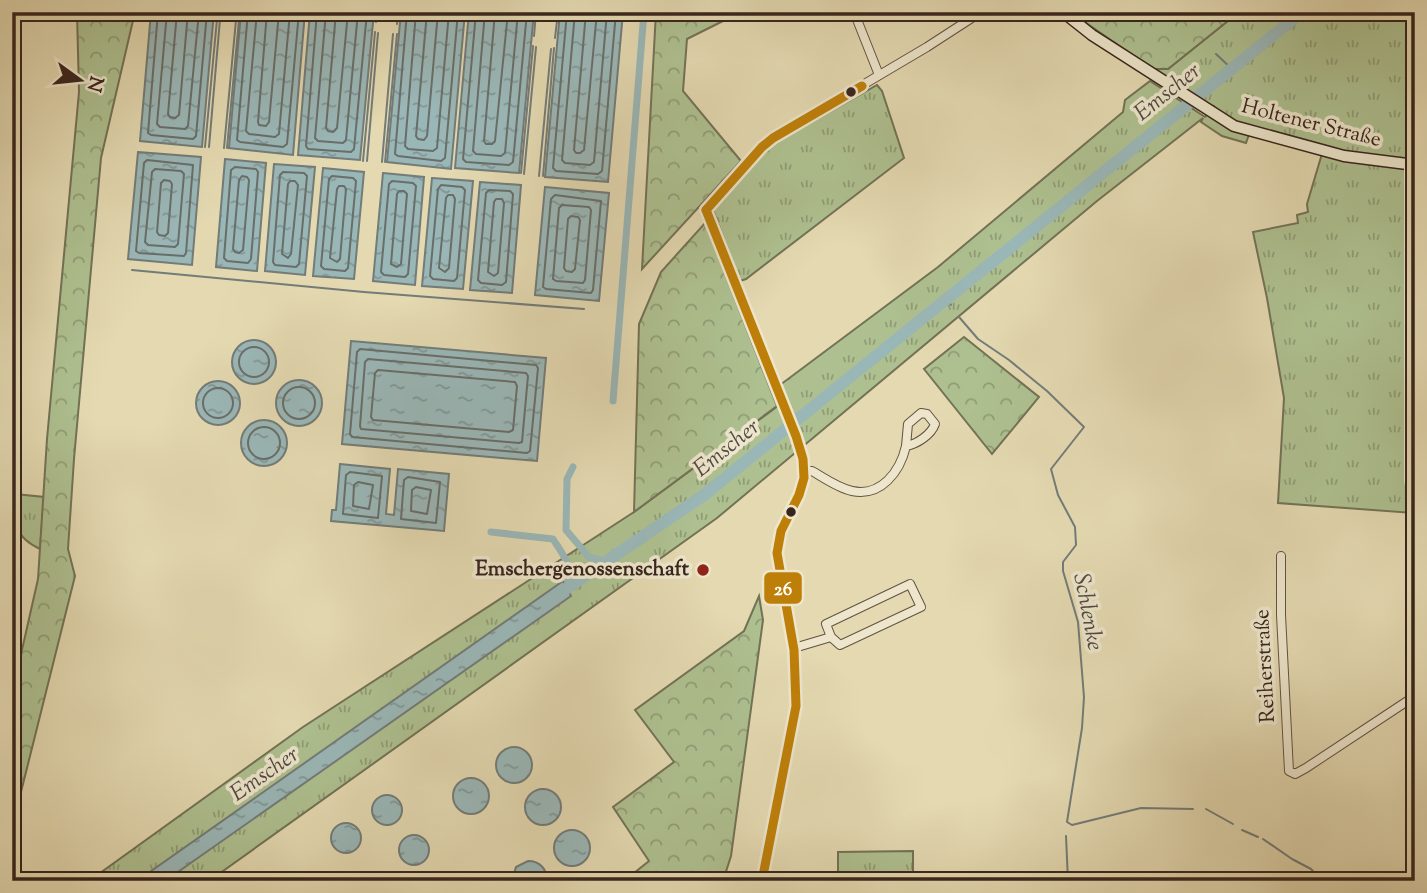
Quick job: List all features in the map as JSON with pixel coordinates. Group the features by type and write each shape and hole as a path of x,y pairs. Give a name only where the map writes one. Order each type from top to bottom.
{"main road":[{"name":"Holtener Straße","path":"1063,12 1092,35 1227,123 1345,156 1413,165"}],"street":[{"path":"855,12 879,75"},
{"path":"762,881 796,706 797,666 777,551 782,528 800,494 806,471 785,407 706,210 762,146 773,138 981,12"},
{"path":"1413,165 1411,480 1415,504"},
{"path":"806,471 812,471 851,491 869,492 881,486 894,474 906,446"},
{"path":"12,471 12,496"},
{"name":"Reiherstraße","path":"1281,556 1288,768 1292,774 1348,742 1415,696"},
{"path":"910,584 921,607 839,645 831,637 825,624 910,584"},
{"path":"794,648 831,637"}],"green space":[{"path":"77,12 135,12 101,158 68,549 75,576 12,828 12,694 38,579 47,439 79,92"},
{"path":"656,12 741,12 687,39 683,91 741,161 642,269"},
{"path":"1093,12 1239,12 1168,69 1153,69 1079,18"},
{"path":"1239,12 1415,12 1415,176 1408,480 1413,513 1278,503 1284,398 1253,232 1298,223 1297,215 1308,212 1307,204 1324,147 1251,129 1246,143 1222,136 1201,122 1203,118 1097,201 717,518 209,881 89,881 303,727 634,512 786,400 780,385 938,267 1123,112 1125,100 1150,81 1205,117 1213,106 1208,106 1153,69 1168,69"},
{"path":"877,85 882,91 904,158 740,281 713,210 777,142"},
{"path":"705,223 777,406 634,512 639,324 661,272"},
{"path":"964,337 1039,397 992,454 924,369"},
{"path":"15,494 44,497 40,549 24,539 17,527"},
{"path":"759,596 763,620 731,856 723,881 624,881 649,861 613,807 674,762 635,710 744,631"},
{"path":"913,851 913,881 838,881 838,852"}],"water":[{"path":"151,12 214,12 202,147 140,141"},
{"path":"241,12 305,12 293,155 229,148"},
{"path":"310,12 374,12 360,160 298,155"},
{"path":"401,12 465,12 451,169 387,162"},
{"path":"469,12 534,12 519,173 455,168"},
{"path":"560,12 623,12 608,182 545,177"},
{"path":"138,152 201,157 192,265 128,259"},
{"path":"225,159 266,163 257,271 216,267"},
{"path":"274,164 315,167 305,275 265,271"},
{"path":"323,168 364,172 354,279 313,276"},
{"path":"383,173 424,177 415,285 373,281"},
{"path":"432,178 473,181 463,289 422,286"},
{"path":"480,182 521,185 512,293 470,290"},
{"path":"545,187 609,193 599,301 535,295"},
{"path":"254,340 263,341 270,346 275,353 275,371 270,378 263,383 254,384 245,383 238,378 233,371 232,362 233,353 238,346 245,341"},
{"path":"351,341 546,358 537,461 342,444"},
{"path":"299,380 315,387 322,403 315,419 299,426 283,419 276,403 283,387"},
{"path":"218,381 227,382 234,387 239,394 239,412 234,419 227,424 218,425 209,424 202,419 197,412 196,403 197,394 202,387 209,382"},
{"path":"264,420 280,427 287,443 280,459 264,466 248,459 241,443 248,427"},
{"path":"340,464 390,469 386,514 394,515 398,469 449,474 444,531 331,521 332,510 336,510"},
{"path":"563,581 571,596 165,881 137,881"},
{"path":"514,747 526,753 532,765 526,777 514,783 502,777 496,765 502,753"},
{"path":"471,778 483,784 489,796 483,808 471,814 459,808 453,796 459,784"},
{"path":"543,789 555,795 561,807 555,819 543,825 531,819 525,807 531,795"},
{"path":"387,795 393,796 401,804 401,816 393,824 387,825 381,824 373,816 372,810 373,804 381,796"},
{"path":"346,823 352,824 360,832 360,844 352,852 346,853 340,852 332,844 331,838 332,832 340,824"},
{"path":"572,830 584,836 590,848 584,860 572,866 560,860 554,848 560,836"},
{"path":"414,835 420,836 428,844 428,856 420,864 414,865 408,864 400,856 399,850 400,844 408,836"},
{"path":"528,861 542,866 547,881 512,881 516,867"}],"waterway":[{"path":"376,22 377,12"},
{"path":"397,24 398,12"},
{"path":"534,36 536,12"},
{"path":"555,38 558,12"},
{"path":"613,401 644,12"},
{"name":"Emscher","path":"554,597 704,495 1302,12"},
{"path":"205,147 217,19"},
{"path":"209,147 220,19"},
{"path":"224,148 236,20"},
{"path":"227,148 239,20"},
{"path":"363,161 375,32"},
{"path":"367,161 378,33"},
{"path":"382,162 393,34"},
{"path":"385,162 397,34"},
{"path":"521,173 533,46"},
{"path":"524,174 536,47"},
{"path":"543,176 554,48"},
{"path":"539,176 551,49"},
{"path":"1216,54 1232,69"},
{"path":"132,270 584,309"},
{"name":"Schlenke","path":"947,299 951,305"},
{"name":"Schlenke","path":"959,317 978,339 1047,391 1084,427 1051,469 1058,495 1075,527 1076,545 1063,562 1063,571 1078,622 1084,697 1082,728 1067,822 1072,825 1141,808 1193,809"},
{"path":"573,467 567,479 566,530 589,557 604,561"},
{"path":"491,532 553,539 568,567 567,588"},
{"path":"1206,809 1233,824"},
{"path":"1242,830 1258,837"},
{"name":"Schlenke","path":"1066,836 1068,881"},
{"path":"1263,839 1311,869 1321,880"}],"transit line":[{"name":"26","path":"706,210 773,138 862,86"},
{"name":"26","path":"1411,165 1411,480 1415,503"},
{"name":"26","path":"706,210 803,459 804,478 799,495 781,531 777,553 794,650 796,706 762,881"}],"place":[{"name":"Emschergenossenschaft","path":"703,570"}]}
